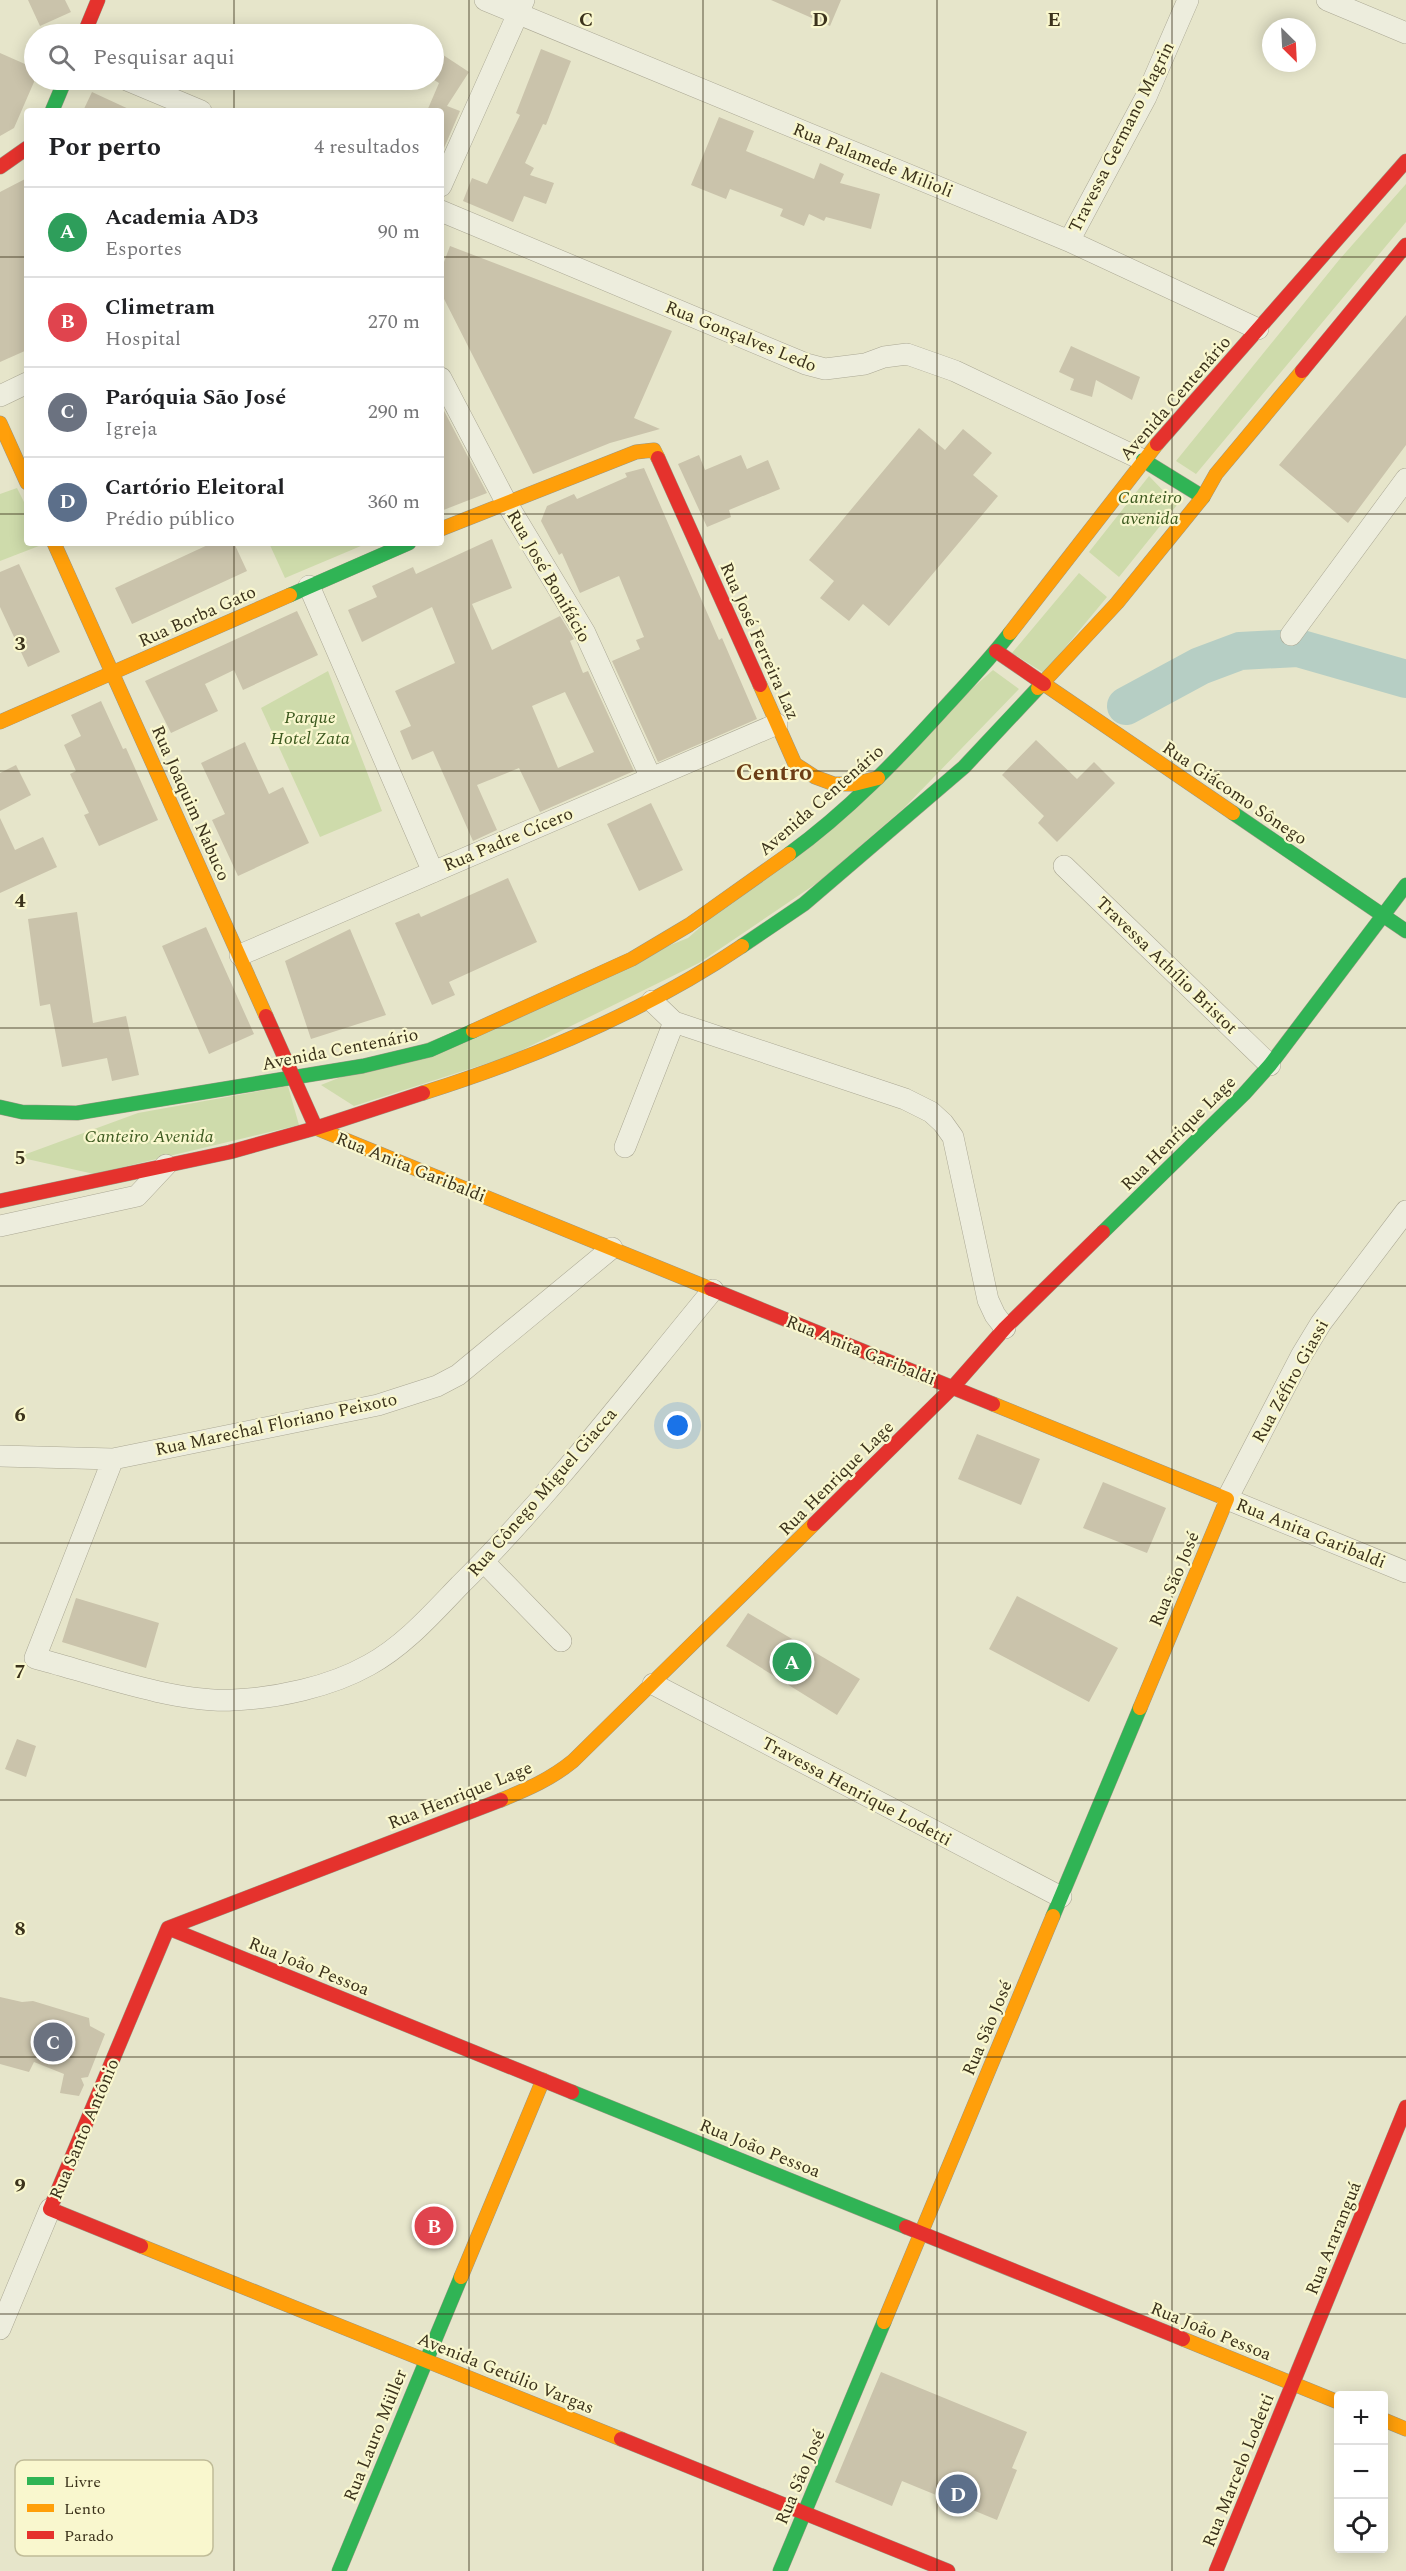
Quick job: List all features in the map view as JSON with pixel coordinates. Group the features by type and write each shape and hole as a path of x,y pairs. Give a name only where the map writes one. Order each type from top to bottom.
{"main road":[{"path":"88,24 98,0"},
{"path":"53,108 61,90"},
{"path":"0,167 24,150"},
{"name":"Avenida Centenário","path":"0,1107 22,1112 77,1113 363,1066 430,1050 632,959 689,925 808,840 878,778 996,651 1143,460 1406,161"},
{"path":"0,1201 230,1152 316,1128 507,1065 652,1001 748,943 847,869 964,767 1044,684 1117,603 1203,497 1216,474 1406,245"},
{"path":"0,423 24,476"},
{"name":"Rua José Ferreira Laz","path":"506,501 636,452 654,450 795,764 813,779 831,784 856,785 878,778"},
{"path":"1143,460 1203,497"},
{"path":"444,528 506,501"},
{"name":"Rua Joaquim Nabuco","path":"55,546 316,1128"},
{"name":"Rua Borba Gato","path":"0,722 402,546"},
{"name":"Rua Giácomo Sônego","path":"996,651 1406,931"},
{"name":"Rua Henrique Lage","path":"168,1928 534,1787 556,1775 573,1761 953,1387 1005,1328 1244,1094 1270,1065 1406,885"},
{"name":"Rua Anita Garibaldi","path":"316,1128 1227,1499"},
{"name":"Rua São José","path":"780,2571 1227,1499"},
{"name":"Rua João Pessoa","path":"168,1928 1334,2400"},
{"name":"Rua Santo Antônio","path":"50,2209 168,1928"},
{"name":"Rua Lauro Müller","path":"339,2571 543,2080"},
{"name":"Rua Araranguá","path":"1294,2384 1400,2138 1406,2106"},
{"name":"Avenida Getúlio Vargas","path":"50,2209 948,2571"},
{"name":"Rua Marcelo Lodetti","path":"1216,2571 1294,2384"},
{"path":"1388,2422 1406,2429"}],"street":[{"name":"Rua Palamede Milioli","path":"485,0 521,7 1069,241 1258,329"},
{"name":"Travessa Germano Magrin","path":"1069,241 1146,96 1188,0"},
{"path":"1327,0 1406,33"},
{"path":"444,179 521,7"},
{"path":"150,90 194,108"},
{"name":"Rua Gonçalves Ledo","path":"444,212 806,364 825,369 865,364 884,357 908,354 955,371 1143,460"},
{"path":"0,396 24,384"},
{"name":"Rua José Bonifácio","path":"444,384 506,501 585,633 651,778"},
{"path":"1291,635 1406,479"},
{"path":"309,586 433,872"},
{"name":"Rua Padre Cícero","path":"240,955 777,724"},
{"name":"Travessa Athílio Bristot","path":"1064,866 1270,1065"},
{"path":"652,1001 674,1022 905,1099 931,1112 943,1123 953,1137 988,1300 995,1315 1005,1328"},
{"path":"625,1146 674,1022"},
{"path":"0,1226 137,1196 167,1164"},
{"name":"Rua Zéfiro Giassi","path":"1227,1499 1311,1339 1406,1211"},
{"name":"Rua Marechal Floriano Peixoto","path":"0,1456 113,1459 378,1405 437,1386 458,1375 482,1357 612,1248"},
{"name":"Rua Cônego Miguel Giacca","path":"113,1459 35,1658 161,1691 205,1698 232,1700 299,1690 367,1666 392,1650 484,1562 510,1535 713,1290"},
{"name":"Rua Anita Garibaldi","path":"1227,1499 1406,1572"},
{"path":"484,1562 561,1641"},
{"name":"Travessa Henrique Lodetti","path":"653,1684 1061,1898"},
{"name":"Rua Santo Antônio","path":"0,2329 50,2209"}],"green space":[{"name":"Canteiro Avenida","path":"1406,184 1406,222 1196,474 1176,461 1339,260"},
{"name":"Canteiro avenida","path":"1149,476 1177,505 1119,577 1089,552"},
{"path":"17,488 24,502 24,546 39,546 0,561 0,494"},
{"path":"270,546 361,546 285,578"},
{"path":"1079,573 1107,597 1044,673 1012,653"},
{"path":"993,670 1019,689 904,808 817,883 699,963 510,1056 354,1106 321,1085 688,938"},
{"name":"Parque Hotel Zata","path":"328,671 382,811 320,837 261,708"},
{"name":"Canteiro Avenida","path":"288,1086 299,1125 94,1174 18,1157 138,1113"}],"building":[{"path":"28,0 65,0 71,12 44,24 39,24"},
{"path":"771,0 841,0 830,26"},
{"path":"541,49 571,61 546,125 543,124 525,163 534,168 530,175 554,183 546,204 524,196 513,222 463,201 472,178 487,184 520,115 516,113"},
{"path":"0,53 24,64 24,90 31,90 14,128 0,136"},
{"path":"444,56 469,72 447,106 460,111 444,148 444,108 428,108 436,90 444,90"},
{"path":"92,92 127,108 84,108"},
{"path":"719,117 754,131 746,151 814,179 820,163 844,174 840,183 880,194 871,229 826,217 824,221 809,214 804,226 780,216 783,209 730,189 726,199 691,185"},
{"path":"24,180 24,351 0,362 0,192"},
{"path":"450,246 672,331 634,418 660,429 610,443 533,474 444,299 444,262"},
{"path":"1406,315 1406,445 1348,523 1279,465"},
{"path":"1071,346 1140,377 1132,400 1096,380 1092,397 1070,390 1074,379 1059,372"},
{"path":"444,411 487,493 444,510"},
{"path":"919,428 945,450 963,429 992,453 973,475 998,496 889,626 863,604 849,621 820,598 834,581 809,560"},
{"path":"699,455 705,470 741,455 747,469 768,460 780,489 729,510 731,517 707,527 678,464"},
{"path":"644,468 719,640 722,638 757,719 658,762 612,661 640,649 636,640 644,637 619,576 580,593 562,553 559,555 541,521 547,506 574,494 577,499 627,477 625,473"},
{"path":"492,539 512,588 472,604 492,650 560,616 574,639 570,641 583,673 588,671 634,771 540,812 519,768 477,785 497,830 473,841 433,751 412,760 400,731 411,726 395,691 455,663 432,607 362,642 348,610 377,597 372,586 413,567 416,574","holes":["565,692 594,752 558,768 532,706"]},
{"path":"206,546 235,546 247,571 132,624 115,588"},
{"path":"19,564 60,652 28,667 0,607 0,572"},
{"path":"297,611 318,655 243,690 234,670 205,684 218,711 171,733 145,681"},
{"path":"101,701 123,749 126,748 158,820 99,846 84,815 89,813 70,774 76,771 64,745 81,736 71,715"},
{"path":"1036,740 1077,779 1094,762 1115,783 1057,842 1038,823 1044,816 1002,775"},
{"path":"245,742 269,794 283,787 309,843 238,876 212,820 225,814 201,763"},
{"path":"16,765 31,795 0,811 0,773"},
{"path":"651,803 683,870 639,891 607,824"},
{"path":"0,818 15,850 43,837 57,867 0,893"},
{"path":"508,878 537,942 449,982 455,995 432,1005 395,923 419,913 421,917"},
{"path":"77,912 93,1023 126,1016 139,1075 112,1081 107,1058 62,1067 50,1004 40,1006 28,919"},
{"path":"206,927 254,1034 209,1054 162,946"},
{"path":"350,929 386,1015 311,1039 285,961"},
{"path":"977,1434 1040,1459 1021,1505 958,1479"},
{"path":"1103,1482 1166,1508 1147,1553 1083,1528"},
{"path":"1017,1596 1118,1648 1089,1702 989,1649"},
{"path":"76,1598 159,1623 146,1668 62,1642"},
{"path":"748,1613 860,1679 837,1715 726,1646"},
{"path":"17,1739 36,1746 26,1777 5,1769"},
{"path":"0,1997 22,2002 33,2001 89,2018 90,2026 105,2034 88,2077 81,2078 84,2085 79,2096 60,2093 64,2074 34,2062 29,2072 0,2064"},
{"path":"881,2372 1027,2432 1012,2468 1017,2470 997,2520 902,2481 892,2506 835,2482"}],"waterway":[{"path":"1126,706 1200,666 1240,651 1298,648 1406,679"}],"traffic: fast":[{"path":"53,108 61,90"},
{"path":"1143,460 1203,497"},
{"path":"290,595 402,546"},
{"path":"789,854 852,803 891,765 971,679 1010,633"},
{"path":"742,946 804,904 964,767 1038,688"},
{"path":"1233,813 1406,931"},
{"path":"1103,1232 1244,1094 1270,1065 1406,885"},
{"path":"0,1107 22,1112 77,1113 363,1066 430,1050 473,1031"},
{"path":"1053,1916 1140,1708"},
{"path":"572,2092 906,2227"},
{"path":"339,2571 461,2277"},
{"path":"780,2571 884,2322"}],"traffic: slow":[{"path":"1038,688 1117,603 1203,497 1216,474 1302,371"},
{"path":"0,423 24,476"},
{"path":"1010,633 1157,444"},
{"path":"444,528 636,452 654,450 658,458"},
{"path":"55,546 266,1016"},
{"path":"0,722 290,595"},
{"path":"1044,684 1233,813"},
{"path":"760,685 795,764 815,777 834,784 854,784 878,778"},
{"path":"473,1031 632,959 689,925 789,854"},
{"path":"423,1093 506,1064 588,1031 667,991 742,946"},
{"path":"316,1128 711,1289"},
{"path":"993,1404 1227,1499 1140,1708"},
{"path":"501,1800 539,1783 573,1761 814,1524"},
{"path":"884,2322 1053,1916"},
{"path":"461,2277 543,2080"},
{"path":"141,2246 621,2439"},
{"path":"1183,2339 1334,2400"},
{"path":"1388,2422 1406,2429"}],"traffic: jam":[{"path":"88,24 98,0"},
{"path":"0,167 24,150"},
{"path":"1157,444 1406,161"},
{"path":"1302,371 1406,245"},
{"path":"658,458 760,685"},
{"path":"996,651 1044,684"},
{"path":"266,1016 316,1128"},
{"path":"0,1201 230,1152 316,1128 423,1093"},
{"path":"814,1524 953,1387 1005,1328 1103,1232"},
{"path":"711,1289 993,1404"},
{"path":"168,1928 501,1800"},
{"path":"141,2246 50,2209 168,1928"},
{"path":"168,1928 572,2092"},
{"path":"1216,2571 1406,2107"},
{"path":"906,2227 1183,2339"},
{"path":"621,2439 948,2571"}],"place":[{"name":"Academia AD3","path":"792,1662"},
{"name":"Paróquia São José","path":"53,2042"},
{"name":"Climetram","path":"434,2226"},
{"name":"Cartório Eleitoral","path":"958,2494"}],"district":[{"name":"Centro","path":"774,772"}]}
